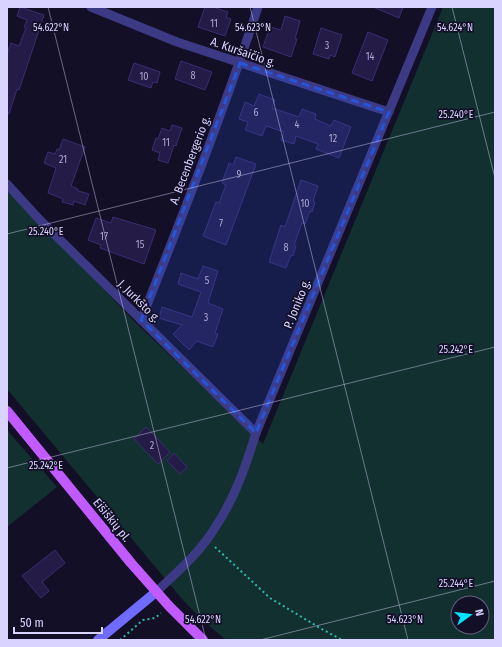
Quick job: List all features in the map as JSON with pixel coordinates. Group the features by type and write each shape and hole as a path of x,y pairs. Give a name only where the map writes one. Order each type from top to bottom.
{"main road":[{"name":"Eišiškių pl.","path":"7,411 131,564 169,606 203,640"},
{"path":"98,640 156,592"}],"street":[{"name":"A. Kuršaičio g.","path":"92,7 177,42 389,112"},
{"name":"A. Becenbergerio g.","path":"141,320 240,64 258,7"},
{"name":"P. Joniko g.","path":"156,592 194,555 216,527 246,467 256,433 432,7"},
{"name":"J. Jurkšto g.","path":"7,184 39,219 256,433"}],"path":[{"path":"207,539 270,598 342,640"},
{"path":"120,640 143,620 155,618 169,606"}],"highlighted area":[{"path":"240,63 389,112 256,433 141,320"}],"green space":[{"path":"443,7 495,7 495,640 226,640 202,620 182,599 7,389 7,189 136,323 263,444"},
{"path":"7,430 57,487 7,527"}],"building":[{"path":"20,7 44,15 19,90 17,89 9,114 7,113 7,54 11,43 19,46 26,28 24,27 27,20 17,16"},
{"path":"205,7 213,7 228,12 226,17 231,19 225,36 198,27"},
{"path":"373,7 403,7 399,18"},
{"path":"285,16 300,21 295,39 297,39 291,57 263,47 270,27 281,30"},
{"path":"321,28 342,35 335,57 330,55 329,59 313,54"},
{"path":"368,32 388,40 372,81 352,73"},
{"path":"181,61 212,72 205,90 175,79"},
{"path":"134,63 160,72 157,83 153,82 151,88 128,80"},
{"path":"259,94 275,100 272,108 299,117 302,109 316,114 315,119 331,126 334,120 351,127 339,158 316,149 318,144 296,136 294,144 281,140 284,132 266,126 262,136 245,130 248,122 239,119 245,102 254,106"},
{"path":"172,125 182,128 168,163 158,160 160,153 152,150 156,138 158,139 162,128 170,131"},
{"path":"63,139 85,147 71,186 78,189 78,191 89,194 85,205 74,201 73,205 62,202 63,199 48,193 56,168 44,163 48,152 55,154 57,149 59,150"},
{"path":"236,157 256,164 226,245 203,236 216,202 219,203 226,185 222,183 229,163 233,165"},
{"path":"301,180 318,186 313,201 315,202 312,212 310,211 305,224 302,223 294,245 296,246 293,256 291,255 286,268 269,262 281,225 285,227"},
{"path":"113,217 156,230 144,264 100,248 101,245 88,240 96,218 111,223"},
{"path":"203,266 218,271 208,303 223,309 215,333 218,334 213,347 197,341 189,350 173,334 182,325 159,318 162,307 192,317 201,292 178,284 181,273 198,279"},
{"path":"146,427 170,452 158,464 134,439"},
{"path":"174,453 187,467 180,474 167,461"},
{"path":"55,550 65,563 42,582 49,591 41,598 22,576"}]}
